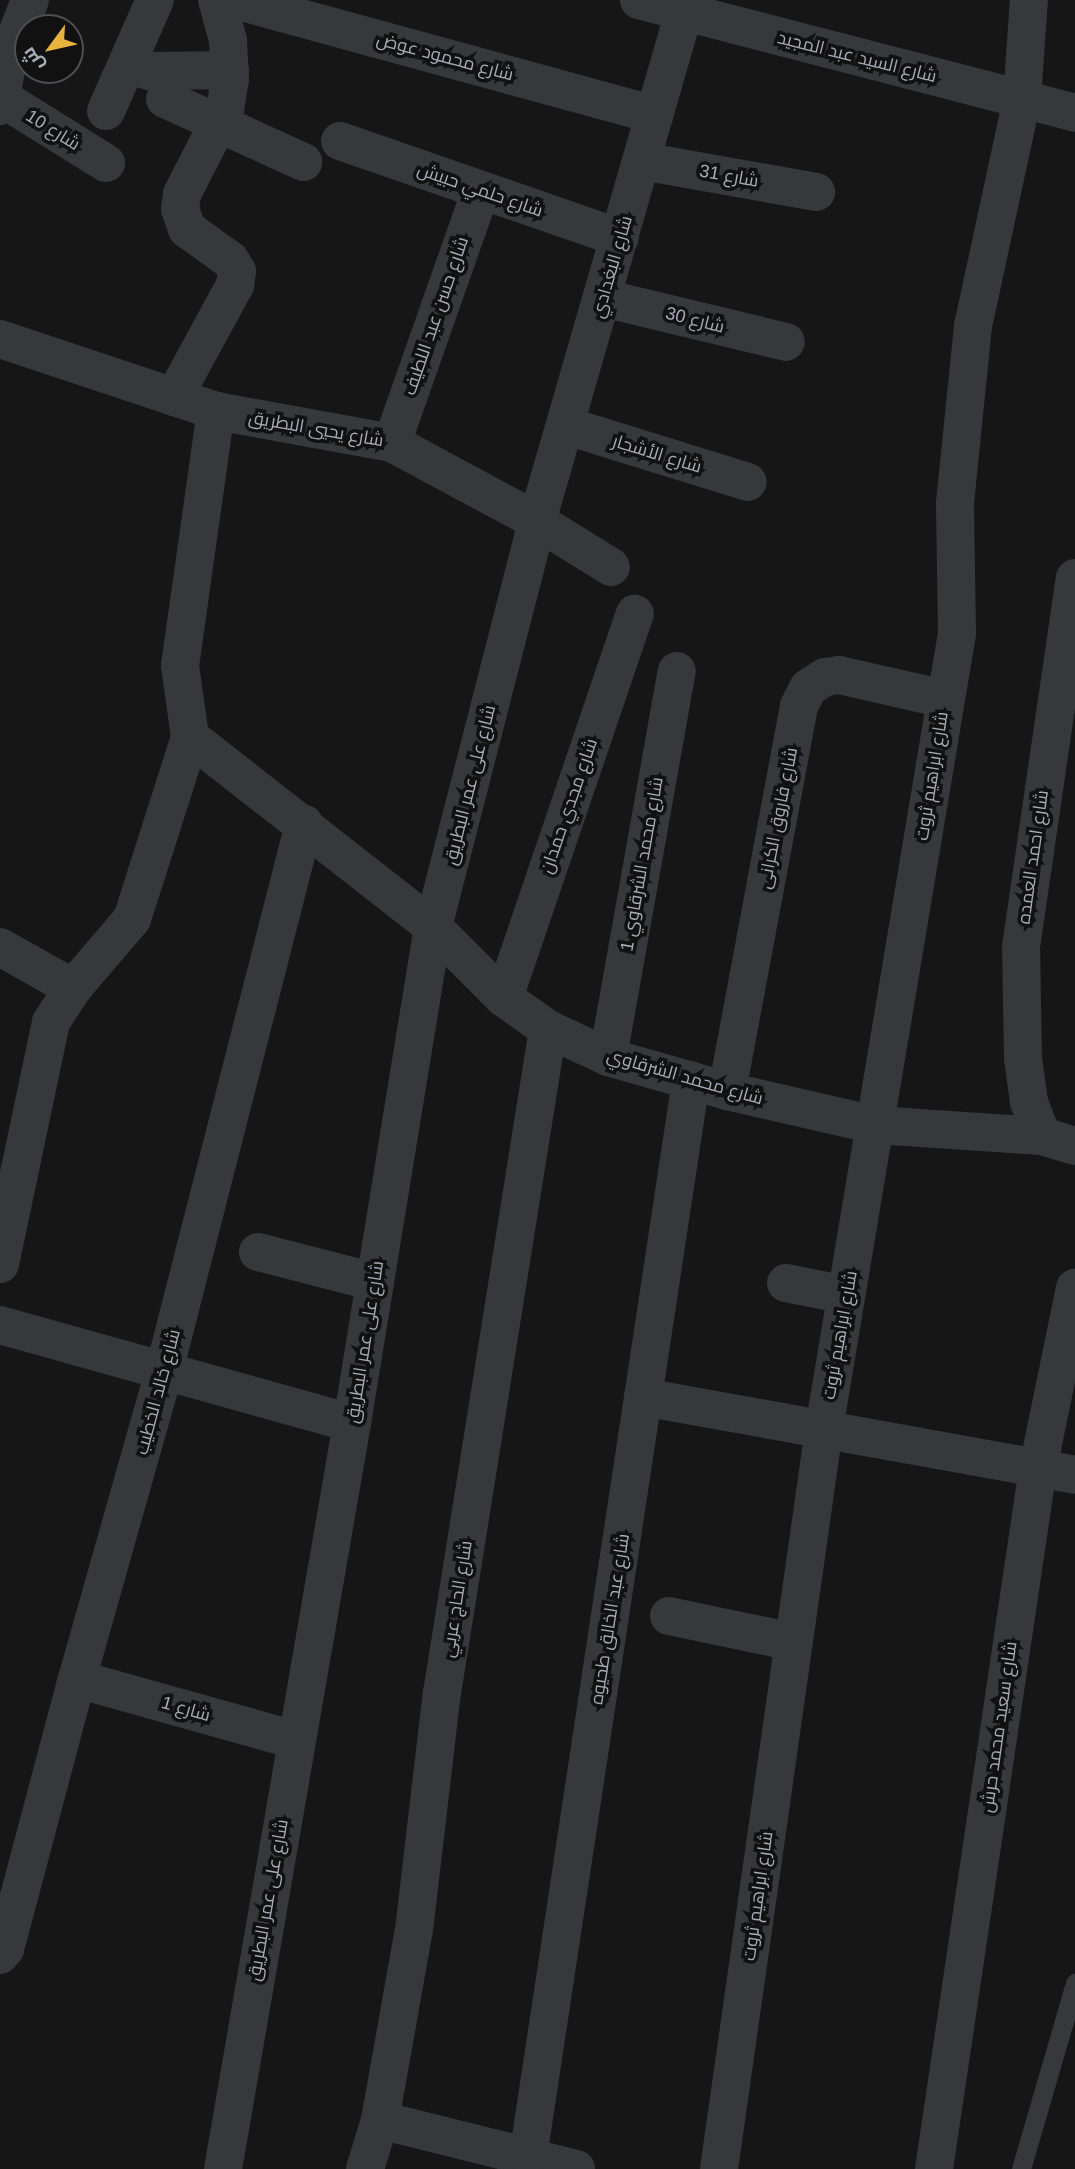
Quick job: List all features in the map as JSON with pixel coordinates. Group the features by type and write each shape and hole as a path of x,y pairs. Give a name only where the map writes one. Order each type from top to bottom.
{"street":[{"path":"1,100 8,57 30,0"},
{"path":"106,111 155,0"},
{"path":"174,397 236,285 237,271 230,260 187,229 180,209 182,194 225,110 230,70 228,40 217,0"},
{"name":"شارع محمود عوض","path":"235,0 654,115"},
{"name":"شارع السيد عبد المجيد","path":"639,0 1075,113"},
{"name":"شارع ابراهيم ثروت","path":"719,2169 824,1430 957,633 955,503 973,326 1022,99 1029,0"},
{"name":"شارع البغدادي","path":"537,521 684,12"},
{"path":"127,65 149,71 230,70"},
{"path":"165,99 303,162"},
{"name":"شارع 10","path":"1,100 106,163"},
{"name":"شارع حلمي حبيش","path":"340,141 620,238"},
{"name":"شارع 31","path":"642,161 816,192"},
{"name":"شارع حسن عبد اللطيف","path":"392,443 481,190"},
{"name":"شارع 30","path":"603,298 786,342"},
{"name":"شارع يحيي البطريق","path":"0,339 216,411 392,443 537,521 611,567"},
{"path":"0,1264 51,1022 73,988 132,919 190,737 180,666 216,411"},
{"name":"شارع الأشجار","path":"566,426 748,482"},
{"name":"شارع على عمر البطريق","path":"223,2169 295,1740 352,1423 433,927 537,521"},
{"name":"شارع احمد العمده","path":"1059,1141 1029,1102 1023,1058 1021,947 1075,578"},
{"name":"شارع مجدي حمدان","path":"504,998 635,614"},
{"name":"شارع محمد الشرقاوي 1","path":"608,1057 677,671"},
{"name":"شارع فاروق الكرانى","path":"727,1091 799,706 808,688 825,677 839,675 945,699"},
{"name":"شارع محمد الشرقاوي","path":"190,737 433,927 504,998 548,1028 608,1057 727,1091 875,1125 1059,1141"},
{"name":"شارع خالد الخطيب","path":"0,1955 5,1949 77,1679 164,1371 304,824"},
{"path":"0,947 73,988"},
{"name":"شارع الحاج عربي","path":"365,2169 380,2120 414,1930 442,1693 548,1028"},
{"name":"شارع عبد الخالق طحيوه","path":"528,2157 691,1080"},
{"path":"258,1252 375,1282"},
{"path":"786,1283 846,1295"},
{"name":"شارع سعيد محمد حرش","path":"934,2169 1038,1468 1075,1288"},
{"path":"0,1325 352,1423"},
{"path":"643,1397 1075,1475"},
{"path":"669,1616 793,1642"},
{"name":"شارع 1","path":"77,1679 295,1740"},
{"path":"380,2120 576,2169"}],"lane":[{"path":"1021,2169 1075,1983"}]}
